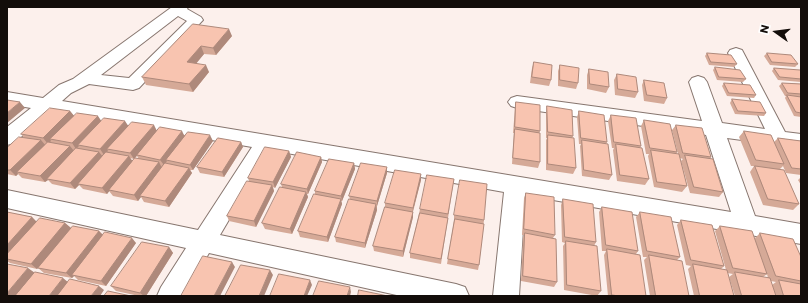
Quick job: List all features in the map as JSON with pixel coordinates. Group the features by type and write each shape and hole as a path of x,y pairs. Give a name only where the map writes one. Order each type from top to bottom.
{"street":[{"path":"86,78 133,84 196,20 175,8"},
{"path":"7,138 65,89 86,78 175,8"},
{"path":"65,89 65,81 175,8"},
{"path":"736,54 779,138"},
{"path":"698,82 747,225"},
{"path":"7,98 801,234"},
{"path":"517,102 801,141"},
{"path":"170,296 265,142"},
{"path":"506,296 515,185"},
{"path":"7,199 456,296"}],"building":[{"path":"193,24 229,29 213,48 201,46 187,62 206,65 189,84 142,77"},
{"path":"707,53 731,55 737,64 711,62"},
{"path":"767,53 791,55 798,64 772,62"},
{"path":"534,62 552,65 551,80 532,77"},
{"path":"560,65 579,68 578,83 560,80"},
{"path":"715,67 740,70 746,79 719,77"},
{"path":"774,68 800,70 801,79 780,77"},
{"path":"589,69 608,72 609,87 590,84"},
{"path":"617,74 636,77 638,92 618,89"},
{"path":"644,80 664,83 667,98 647,95"},
{"path":"724,83 750,85 756,95 729,93"},
{"path":"782,83 801,84 801,94 788,93"},
{"path":"787,95 801,97 801,113 796,112"},
{"path":"732,99 760,102 766,113 738,111"},
{"path":"7,100 20,102 7,113"},
{"path":"516,102 540,105 540,131 515,127"},
{"path":"547,106 572,110 573,136 548,132"},
{"path":"50,108 70,111 43,138 21,134"},
{"path":"579,111 604,115 607,142 581,138"},
{"path":"77,113 98,116 72,143 50,139"},
{"path":"611,115 636,118 641,146 614,142"},
{"path":"104,118 125,121 100,149 78,145"},
{"path":"644,120 670,124 677,152 650,148"},
{"path":"132,122 154,125 130,153 107,149"},
{"path":"676,125 702,128 711,157 683,153"},
{"path":"160,127 182,131 160,160 137,155"},
{"path":"515,129 540,133 540,162 513,158"},
{"path":"744,131 771,135 784,164 756,160"},
{"path":"188,132 210,135 190,165 166,160"},
{"path":"548,135 574,138 576,168 548,164"},
{"path":"19,137 41,140 10,170 7,170 7,148"},
{"path":"218,138 241,142 222,172 197,167"},
{"path":"778,138 801,141 801,169 792,168"},
{"path":"582,140 608,144 612,175 584,170"},
{"path":"48,142 70,146 40,176 17,172"},
{"path":"616,144 642,148 649,179 620,175"},
{"path":"265,147 289,151 273,182 248,178"},
{"path":"76,148 99,152 70,183 47,179"},
{"path":"651,150 679,154 687,186 657,182"},
{"path":"106,152 129,156 102,188 78,184"},
{"path":"297,152 321,157 307,189 281,184"},
{"path":"685,155 713,159 723,192 694,187"},
{"path":"135,158 159,162 134,195 109,190"},
{"path":"329,159 354,163 341,196 315,191"},
{"path":"165,163 189,168 165,201 140,196"},
{"path":"361,163 387,167 377,201 349,196"},
{"path":"755,166 784,170 799,204 768,199"},
{"path":"395,170 421,174 413,208 385,203"},
{"path":"427,175 454,179 448,214 420,209"},
{"path":"460,180 487,184 484,220 454,215"},
{"path":"247,181 272,185 254,221 227,216"},
{"path":"280,187 306,192 290,229 262,223"},
{"path":"526,193 554,197 555,235 524,229"},
{"path":"314,194 341,199 327,237 298,231"},
{"path":"349,199 376,204 365,243 335,237"},
{"path":"563,199 593,204 596,242 565,237"},
{"path":"385,207 413,212 403,251 373,246"},
{"path":"602,207 632,212 638,251 606,245"},
{"path":"7,212 32,217 7,245"},
{"path":"640,212 671,217 680,257 647,251"},
{"path":"420,213 448,218 441,259 410,253"},
{"path":"40,218 65,223 31,264 7,259 7,254"},
{"path":"455,219 484,224 479,265 448,259"},
{"path":"681,220 712,225 724,266 691,260"},
{"path":"73,226 99,231 66,273 38,268"},
{"path":"720,226 752,231 767,274 733,268"},
{"path":"105,232 132,238 101,281 72,275"},
{"path":"525,233 556,239 557,282 523,276"},
{"path":"760,233 793,239 801,257 801,281 776,276"},
{"path":"566,241 597,246 601,291 567,285"},
{"path":"142,242 169,247 140,293 111,286"},
{"path":"607,249 640,255 646,296 612,295"},
{"path":"649,255 682,261 689,296 656,296"},
{"path":"203,256 232,262 214,296 181,296"},
{"path":"7,264 28,268 7,293"},
{"path":"693,264 727,270 734,296 700,296"},
{"path":"241,265 270,270 259,296 225,296"},
{"path":"35,272 63,278 49,296 15,296"},
{"path":"735,272 770,278 776,296 742,296"},
{"path":"279,274 310,280 304,296 270,296"},
{"path":"70,279 99,286 91,296 57,296"},
{"path":"779,280 801,284 801,296 784,296"},
{"path":"319,281 350,287 347,296 313,296"},
{"path":"359,290 388,296 358,296"},
{"path":"108,291 131,296 104,296"}]}
